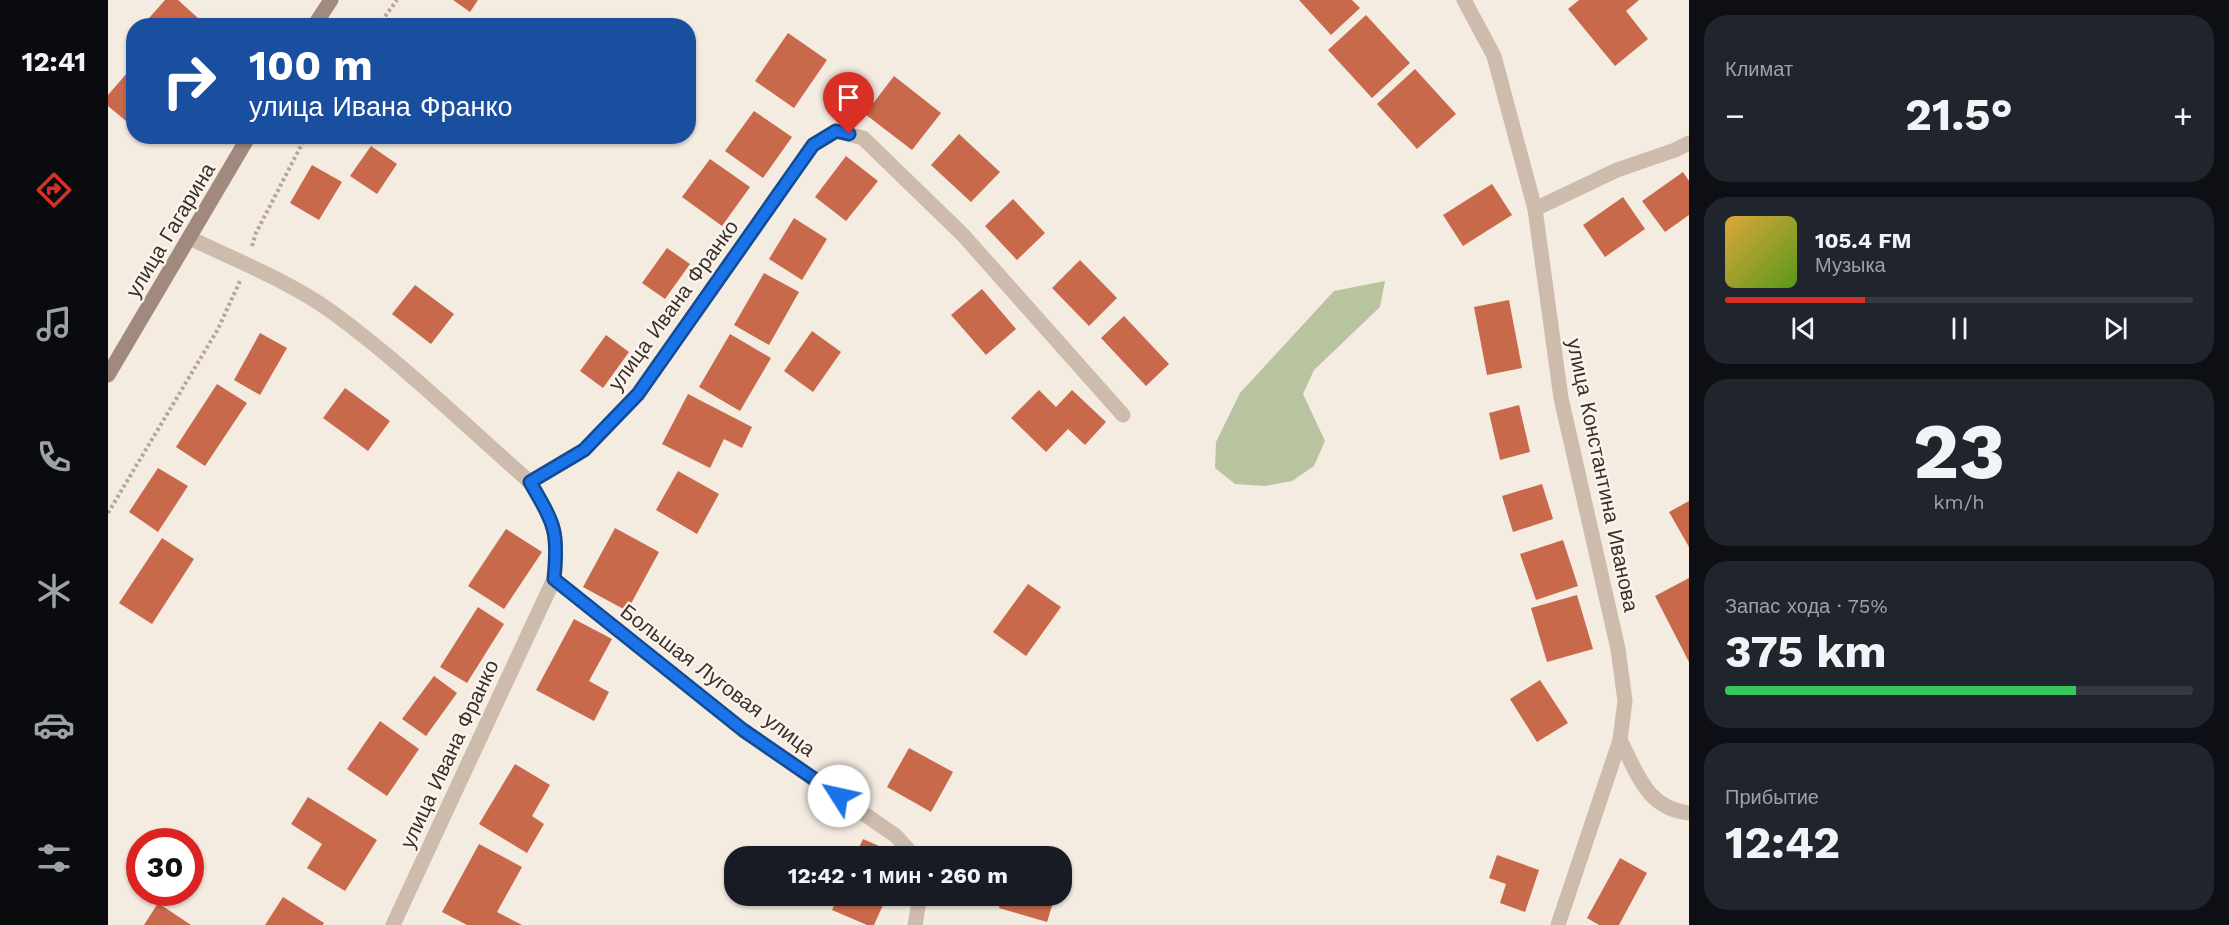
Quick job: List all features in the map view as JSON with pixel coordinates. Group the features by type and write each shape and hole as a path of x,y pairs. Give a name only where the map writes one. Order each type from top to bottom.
{"main road":[{"path":"319,18 331,0"},
{"name":"улица Гагарина","path":"108,375 244,144"}],"street":[{"name":"улица Константина Иванова","path":"1464,0 1494,56 1535,209 1561,398 1618,649 1624,700 1620,740 1558,925"},
{"name":"улица Ивана Франко","path":"393,925 554,579 557,546 553,522 530,482 584,450 638,394 813,145 836,131 863,138 963,234 1123,415"},
{"path":"1535,209 1617,170 1676,150 1689,143"},
{"path":"190,238 287,286 330,311 382,352 530,482"},
{"name":"Большая Луговая улица","path":"554,579 743,730 896,836 905,846"},
{"path":"1620,740 1648,794 1671,811 1689,813"},
{"path":"915,925 918,906"}],"path":[{"path":"384,18 397,0"},
{"path":"108,513 218,329 247,266 256,232 302,144"}],"green space":[{"path":"1385,281 1380,307 1314,370 1303,394 1325,441 1314,466 1292,481 1265,486 1235,484 1215,468 1216,442 1240,393 1334,291"}],"building":[{"path":"165,0 178,0 198,18 149,18"},
{"path":"453,0 478,0 470,12"},
{"path":"1299,0 1352,0 1360,8 1331,35"},
{"path":"1579,0 1639,0 1626,11 1648,39 1615,66 1568,9"},
{"path":"1366,15 1410,63 1372,98 1328,50"},
{"path":"788,33 827,60 794,108 755,81"},
{"path":"1415,69 1456,114 1417,149 1377,104"},
{"path":"126,74 126,121 108,106 108,95"},
{"path":"894,76 941,113 912,150 865,114"},
{"path":"754,111 792,137 763,178 725,151"},
{"path":"959,134 1000,172 971,202 931,165"},
{"path":"371,146 397,164 377,194 350,176"},
{"path":"846,156 878,181 846,221 815,197"},
{"path":"710,159 750,187 722,226 682,197"},
{"path":"312,165 342,182 319,220 290,203"},
{"path":"1683,172 1689,181 1689,215 1665,232 1642,201"},
{"path":"1492,184 1512,215 1463,246 1443,215"},
{"path":"1623,197 1645,229 1605,257 1583,225"},
{"path":"1013,199 1045,233 1017,260 985,226"},
{"path":"794,218 827,239 802,280 769,259"},
{"path":"667,248 690,264 665,299 642,283"},
{"path":"1080,260 1117,298 1089,326 1052,288"},
{"path":"764,273 799,292 769,345 734,325"},
{"path":"415,285 454,314 431,344 392,314"},
{"path":"982,289 1016,329 986,355 951,315"},
{"path":"1509,300 1522,368 1487,375 1474,307"},
{"path":"1124,316 1169,364 1146,386 1101,338"},
{"path":"812,331 841,352 813,392 784,371"},
{"path":"260,333 287,348 260,395 234,380"},
{"path":"730,334 771,358 740,411 699,387"},
{"path":"606,335 629,352 603,388 580,371"},
{"path":"217,384 247,403 205,466 176,447"},
{"path":"345,388 390,421 368,451 323,418"},
{"path":"1039,390 1056,407 1072,390 1106,422 1085,445 1068,429 1046,452 1011,418"},
{"path":"688,394 752,427 742,448 724,439 710,468 662,444"},
{"path":"1519,405 1530,452 1500,460 1489,413"},
{"path":"158,468 188,486 158,532 129,512"},
{"path":"678,471 719,494 697,534 656,510"},
{"path":"1542,484 1553,519 1513,532 1502,496"},
{"path":"1689,501 1689,547 1669,512"},
{"path":"615,528 659,552 627,611 583,587"},
{"path":"506,529 542,552 504,609 468,586"},
{"path":"162,538 194,559 152,624 119,603"},
{"path":"1563,540 1578,586 1536,600 1520,554"},
{"path":"1689,578 1689,662 1655,596"},
{"path":"1028,584 1061,607 1026,656 993,632"},
{"path":"1577,595 1593,649 1547,662 1531,608"},
{"path":"478,607 504,624 467,683 440,667"},
{"path":"574,619 612,639 589,681 609,692 594,721 536,690"},
{"path":"434,676 457,693 426,736 402,719"},
{"path":"1540,680 1568,723 1537,742 1510,699"},
{"path":"380,721 419,749 387,796 347,769"},
{"path":"909,748 953,772 931,812 887,787"},
{"path":"515,764 550,785 532,816 544,824 527,853 479,824"},
{"path":"308,797 377,840 345,891 307,868 322,844 291,824"},
{"path":"863,839 879,846 860,846"},
{"path":"479,844 522,867 497,912 522,925 467,925 442,912"},
{"path":"1497,855 1539,870 1525,912 1500,903 1506,884 1489,878"},
{"path":"1620,858 1647,873 1619,925 1599,925 1587,918"},
{"path":"283,897 324,923 323,925 265,925"},
{"path":"156,906 162,906 191,925 144,925"},
{"path":"834,906 883,906 874,925 867,925 832,910"},
{"path":"1000,906 1052,906 1047,922 999,908"}],"route":[{"path":"839,796 743,730 554,579 557,546 553,522 530,482 584,450 638,394 813,145 836,131 849,134"}]}
